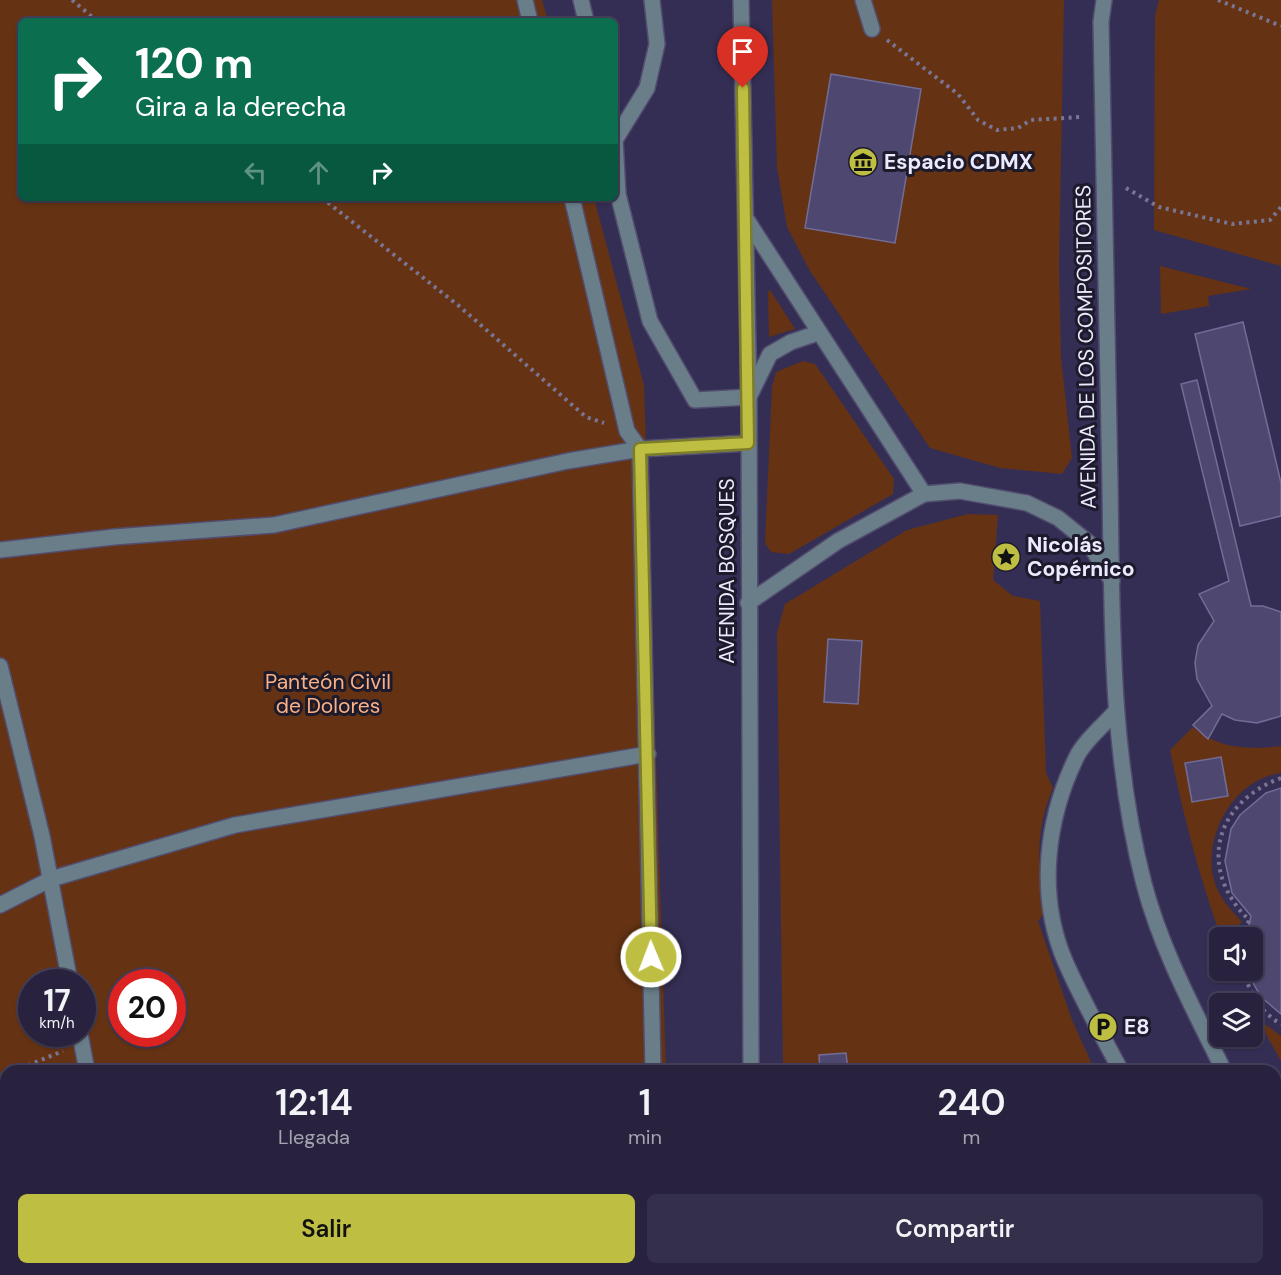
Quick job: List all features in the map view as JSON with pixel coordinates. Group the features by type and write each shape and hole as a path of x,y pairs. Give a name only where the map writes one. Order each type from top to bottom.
{"street":[{"path":"525,0 529,18"},
{"path":"580,0 585,18"},
{"path":"618,135 647,88 657,44 652,0"},
{"name":"AVENIDA BOSQUES","path":"741,0 749,397 751,1065"},
{"path":"863,0 872,29"},
{"name":"AVENIDA DE LOS COMPOSITORES","path":"1104,0 1101,22 1112,580 1116,711 1122,777 1144,886 1172,964 1221,1065"},
{"path":"618,194 650,321 695,400 749,397 770,354 791,342 818,333"},
{"path":"573,201 627,431 640,449 653,1065"},
{"path":"747,220 924,494"},
{"path":"0,550 114,537 274,525 568,461 640,449 748,443"},
{"path":"748,603 838,542 924,494 960,491 1027,503 1058,518 1089,543 1112,580"},
{"path":"0,666 51,879 68,969"},
{"path":"1116,711 1078,754 1056,816 1047,864 1050,912 1064,960 1118,1065"},
{"path":"0,904 51,879 235,825 648,754"},
{"path":"82,1047 86,1065"}],"path":[{"path":"72,0 93,18"},
{"path":"1218,0 1281,26"},
{"path":"872,29 958,94 978,120 997,130 1018,128 1031,120 1057,117"},
{"path":"1104,176 1159,207 1232,224 1270,220 1281,207"},
{"path":"326,201 459,306 586,417 627,431"},
{"path":"1247,927 1249,920 1236,907 1226,890 1220,871 1218,852 1222,831 1231,813 1245,797 1262,785 1281,778"},
{"path":"1247,981 1259,1005 1281,1024"},
{"path":"27,1065 64,1047"}],"green space":[{"name":"Panteón Civil de Dolores","path":"0,0 542,0 547,18 18,18 18,201 595,201 644,385 666,1065 0,1065"},
{"path":"772,0 1064,0 1059,266 1061,358 1072,458 1062,474 1000,468 930,448 810,271 787,227 777,167"},
{"path":"1159,0 1281,0 1281,266 1154,230 1155,15"},
{"path":"1160,266 1251,289 1208,296 1209,306 1161,314"},
{"path":"770,290 795,329 769,337 768,292"},
{"path":"803,361 815,364 894,479 893,494 789,554 771,552 765,543 772,387 776,372"},
{"path":"968,514 998,515 993,580 1013,596 1040,601 1046,773 1053,788 1043,819 1039,849 1046,911 1038,921 1072,1020 1092,1065 783,1065 777,633 785,604 907,530"},
{"path":"1193,727 1223,744 1246,748 1281,746 1281,773 1249,786 1236,798 1225,812 1213,846 1214,880 1222,898 1242,922 1236,927 1218,927 1186,821 1170,750"},
{"path":"1263,1022 1281,1036 1281,1061 1263,1029"}],"building":[{"name":"Espacio CDMX","path":"831,74 921,89 895,243 805,228"},
{"path":"1243,322 1281,483 1281,516 1240,526 1195,334"},
{"path":"1197,380 1251,606 1263,606 1281,612 1281,716 1257,723 1235,720 1222,714 1208,739 1193,725 1212,706 1197,679 1195,663 1198,645 1214,621 1199,594 1229,581 1181,384"},
{"path":"828,639 862,641 858,704 824,702"},
{"path":"1221,757 1228,796 1192,802 1185,763"},
{"path":"1281,788 1281,1014 1263,999 1263,993 1259,993 1252,981 1263,981 1263,927 1248,927 1251,916 1232,893 1225,861 1231,829 1240,815 1266,793"},
{"path":"846,1053 847,1065 820,1065 819,1055"}],"place":[{"name":"Espacio CDMX","path":"863,162"},
{"name":"Nicolás Copérnico","path":"1006,557"},
{"name":"E8","path":"1103,1027"}],"route":[{"path":"651,957 640,449 748,443 747,220 743,88"}]}
